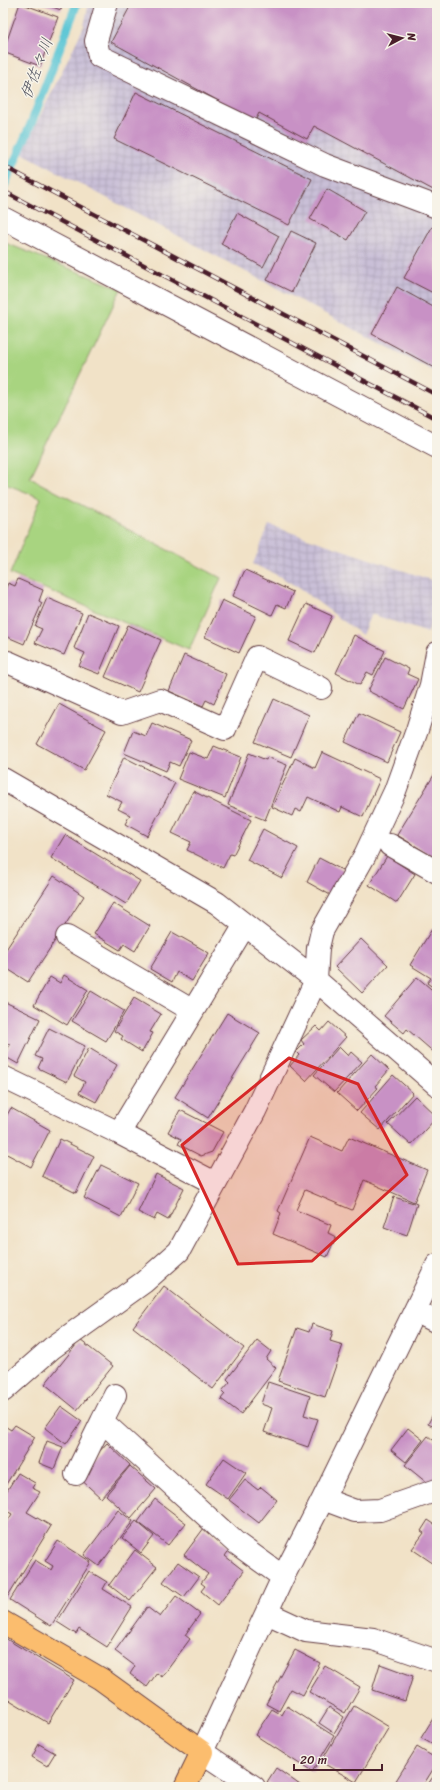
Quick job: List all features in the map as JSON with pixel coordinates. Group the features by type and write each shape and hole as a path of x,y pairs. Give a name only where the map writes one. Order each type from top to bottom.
{"main road":[{"path":"3,1622 101,1679 202,1752 185,1787"}],"street":[{"path":"107,3 96,41 99,56 325,165 437,207"},
{"path":"3,218 437,448"},
{"path":"3,1391 52,1348 144,1282 179,1251 255,1111 316,980 318,948 322,931 366,855 395,791 417,730 431,685 437,653"},
{"path":"3,664 8,662 122,712 160,700 225,729 257,657 321,688"},
{"path":"3,779 217,903 316,980 437,1085"},
{"path":"390,845 437,872"},
{"path":"119,1133 244,925"},
{"path":"67,937 193,1011"},
{"path":"3,1077 119,1133 215,1183"},
{"path":"254,1787 202,1752 283,1577 323,1499 437,1265"},
{"path":"415,1311 437,1322"},
{"path":"76,1474 115,1395"},
{"path":"102,1421 236,1543 283,1577"},
{"path":"323,1499 355,1511 380,1510 437,1490"},
{"path":"267,1613 306,1631 374,1639 437,1661"}],"highlighted area":[{"path":"289,1058 358,1084 407,1175 312,1261 238,1264 182,1145"}],"shaded area":[{"path":"89,3 437,3 437,373 22,153 84,26"},
{"path":"269,525 437,582 437,597 428,633 371,614 362,635 299,588 279,576 253,564"}],"green space":[{"path":"3,242 121,289 30,478 221,578 189,650 10,574 41,498 3,483"}],"building":[{"path":"20,3 58,17 40,66 3,52"},
{"path":"41,3 63,3 61,10"},
{"path":"132,3 437,3 437,192 314,126 307,139 259,113 255,121 111,42"},
{"path":"136,92 312,179 289,225 114,139"},
{"path":"327,189 365,211 348,240 310,219"},
{"path":"237,213 279,236 263,267 221,244"},
{"path":"432,227 437,230 437,295 404,278"},
{"path":"291,231 316,243 292,292 267,280"},
{"path":"397,287 437,309 437,369 372,334"},
{"path":"245,570 293,592 286,608 277,604 272,615 233,596"},
{"path":"18,579 43,590 39,601 42,603 24,644 3,635 3,624 6,617 3,616 3,596 8,583 15,586"},
{"path":"47,598 82,613 64,655 35,643 42,629 35,626"},
{"path":"222,600 256,616 239,653 205,637"},
{"path":"306,604 332,616 315,653 289,641"},
{"path":"88,613 119,626 99,674 79,666 85,653 74,648"},
{"path":"128,625 161,640 138,692 105,677"},
{"path":"354,635 385,651 373,675 367,672 360,685 336,673"},
{"path":"184,655 226,674 214,704 206,700 203,706 169,691"},
{"path":"385,657 409,669 407,674 418,679 404,709 368,691"},
{"path":"274,699 309,715 291,757 255,742"},
{"path":"59,704 106,730 84,770 37,744"},
{"path":"359,713 400,732 387,762 345,742"},
{"path":"152,723 191,740 179,766 170,762 166,771 124,753 133,731 146,736"},
{"path":"214,746 241,757 225,798 178,779 189,752 208,759"},
{"path":"322,752 380,779 363,817 342,807 340,812 308,797 301,812 295,809 292,816 272,807 295,758 315,768"},
{"path":"249,753 266,760 267,757 287,765 265,820 228,805"},
{"path":"124,757 175,783 147,836 125,824 130,815 118,809 122,802 106,794"},
{"path":"437,770 437,859 397,835"},
{"path":"193,791 251,820 233,855 230,854 223,868 187,850 191,842 172,833"},
{"path":"263,829 298,848 282,878 247,860"},
{"path":"65,835 140,881 126,904 51,858"},
{"path":"387,856 415,874 397,903 369,885"},
{"path":"319,858 346,872 334,897 307,882"},
{"path":"54,876 84,896 28,982 3,966 3,954"},
{"path":"113,903 150,926 135,951 124,944 120,950 94,934"},
{"path":"432,929 437,932 437,990 427,983 431,978 410,965"},
{"path":"172,932 209,953 192,981 177,972 172,982 150,969"},
{"path":"361,939 388,965 362,993 335,967"},
{"path":"64,975 88,990 67,1025 34,1005 50,977 60,983"},
{"path":"417,977 437,994 437,1055 407,1029 404,1033 384,1016"},
{"path":"91,991 124,1011 106,1041 72,1021"},
{"path":"134,998 161,1014 150,1032 153,1033 142,1052 121,1039 123,1036 114,1031"},
{"path":"3,1001 40,1019 18,1064 4,1056 10,1045 3,1042"},
{"path":"227,1013 260,1033 208,1118 175,1097"},
{"path":"329,1022 346,1037 306,1081 290,1066 299,1055 296,1052 304,1044 301,1040 316,1026 321,1031"},
{"path":"49,1028 85,1046 67,1082 38,1068 42,1059 35,1056"},
{"path":"339,1047 348,1056 351,1052 362,1062 334,1092 314,1075"},
{"path":"89,1048 117,1065 96,1102 79,1093 85,1082 74,1076"},
{"path":"372,1054 389,1070 375,1086 378,1088 357,1111 337,1093"},
{"path":"393,1075 413,1093 380,1130 360,1113"},
{"path":"415,1096 437,1117 411,1145 388,1124"},
{"path":"11,1108 50,1130 31,1167 3,1152 3,1133 5,1129 3,1128 3,1122"},
{"path":"180,1110 223,1132 212,1152 201,1156 178,1144 181,1139 168,1132"},
{"path":"310,1137 342,1151 349,1137 427,1170 414,1202 364,1180 352,1210 305,1190 296,1210 331,1225 328,1233 336,1237 327,1257 273,1234 281,1213 278,1211"},
{"path":"60,1139 94,1156 76,1193 42,1176"},
{"path":"101,1165 138,1183 121,1217 84,1198"},
{"path":"156,1174 184,1188 168,1220 157,1214 154,1220 138,1212"},
{"path":"394,1197 417,1204 407,1235 384,1227"},
{"path":"164,1286 244,1348 213,1389 133,1327"},
{"path":"312,1324 333,1331 330,1341 343,1345 325,1397 278,1381 297,1328 309,1332"},
{"path":"80,1340 113,1366 77,1410 45,1384"},
{"path":"257,1340 271,1351 266,1359 276,1368 241,1414 221,1399 225,1394 222,1391 230,1382 227,1379"},
{"path":"268,1382 310,1396 304,1415 318,1419 308,1447 264,1432 272,1408 261,1404"},
{"path":"61,1406 82,1421 66,1444 45,1428"},
{"path":"437,1406 437,1428 428,1424"},
{"path":"3,1425 11,1430 15,1425 35,1437 5,1486 3,1485"},
{"path":"408,1428 423,1440 406,1462 391,1450"},
{"path":"428,1436 437,1443 437,1481 432,1487 405,1465"},
{"path":"47,1441 63,1447 54,1469 39,1463"},
{"path":"107,1443 130,1465 101,1498 77,1476"},
{"path":"224,1458 246,1473 228,1499 206,1484"},
{"path":"130,1466 156,1489 131,1518 106,1495"},
{"path":"18,1473 35,1483 32,1488 40,1492 27,1512 51,1526 6,1599 3,1598 3,1528 12,1514 3,1509 3,1497"},
{"path":"245,1480 258,1490 261,1487 277,1500 259,1523 229,1500"},
{"path":"155,1499 186,1523 168,1545 138,1522"},
{"path":"118,1510 133,1521 99,1566 84,1555"},
{"path":"428,1520 437,1526 437,1566 412,1549 424,1533 421,1531"},
{"path":"136,1521 154,1536 141,1553 122,1538"},
{"path":"204,1528 230,1549 225,1556 244,1571 218,1605 201,1591 205,1586 201,1583 208,1574 184,1555"},
{"path":"58,1541 91,1562 51,1626 10,1600 35,1560 51,1570 53,1566 45,1561"},
{"path":"135,1550 157,1567 130,1601 109,1585"},
{"path":"178,1562 199,1577 184,1597 163,1582"},
{"path":"89,1571 107,1582 103,1589 132,1607 107,1647 79,1629 76,1634 57,1622"},
{"path":"176,1596 200,1614 185,1635 190,1639 162,1677 157,1673 147,1687 130,1674 135,1666 115,1651 147,1607 160,1617"},
{"path":"3,1637 74,1680 48,1723 3,1696"},
{"path":"295,1650 320,1663 303,1695 291,1689 279,1711 266,1704"},
{"path":"380,1664 413,1676 405,1701 372,1690"},
{"path":"325,1666 360,1687 345,1713 309,1692"},
{"path":"287,1706 334,1736 312,1772 255,1735 272,1709 282,1715"},
{"path":"354,1706 389,1727 356,1782 321,1762"},
{"path":"329,1707 344,1717 334,1733 319,1723"},
{"path":"437,1712 437,1747 421,1738"},
{"path":"39,1744 55,1753 47,1766 32,1757"},
{"path":"417,1747 437,1759 437,1763 422,1787 392,1787"},
{"path":"276,1768 300,1785 298,1787 275,1787 267,1782"},
{"path":"437,1771 437,1787 426,1787"}],"waterway":[{"name":"伊佐々川","path":"3,188 31,124 77,3"}],"railway":[{"path":"3,166 437,395"},
{"path":"3,191 437,419"}]}
